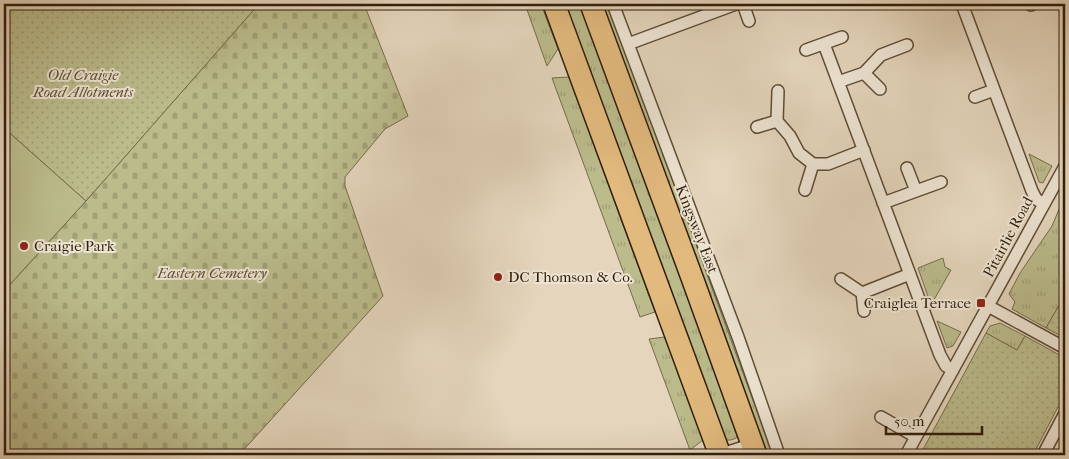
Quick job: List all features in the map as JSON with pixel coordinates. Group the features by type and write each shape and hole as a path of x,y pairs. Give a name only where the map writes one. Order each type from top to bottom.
{"highway":[{"path":"554,4 720,455"},
{"name":"Kingsway East","path":"591,4 754,450"}],"street":[{"name":"Kingsway East","path":"613,4 738,337 779,455"},
{"path":"628,44 736,4"},
{"path":"742,4 749,21"},
{"path":"962,4 1032,191 1036,199 1044,204"},
{"path":"806,50 842,37"},
{"path":"824,44 940,355 946,366 953,370"},
{"path":"838,82 864,73 881,55 907,45"},
{"path":"864,73 880,89"},
{"path":"975,97 994,90"},
{"path":"778,91 777,121 790,136 799,153 813,164 828,164 864,150"},
{"path":"757,127 777,121"},
{"path":"805,190 813,164"},
{"name":"Pitairlie Road","path":"906,455 1065,166"},
{"path":"907,168 916,191"},
{"path":"883,203 941,182"},
{"path":"862,294 910,274"},
{"path":"841,278 862,294 864,311"},
{"path":"988,306 1065,348"},
{"path":"1042,455 1060,435 1064,415"},
{"path":"881,417 916,437"},
{"path":"720,455 754,450"}],"green space":[{"name":"Old Craigie Road Allotments","path":"4,4 259,4 86,201 4,128"},
{"name":"Eastern Cemetery","path":"259,4 364,4 408,116 385,129 345,177 345,186 383,296 239,455 4,455 4,291 86,201"},
{"path":"525,4 541,4 558,49 547,66"},
{"path":"562,4 583,4 739,433 734,439 727,440 722,437"},
{"path":"598,4 608,4 773,455 764,455"},
{"path":"569,77 655,312 640,317 552,78"},
{"name":"Craigie Park","path":"4,128 86,201 4,291"},
{"path":"1029,154 1052,166 1043,183 1039,182"},
{"path":"1065,195 1065,295 1046,328 1012,309 1015,302 1009,294 1020,273 1052,226"},
{"path":"943,258 945,267 951,270 931,305 918,268"},
{"path":"1065,295 1065,338 1046,328"},
{"path":"937,321 961,332 953,346 947,348"},
{"path":"1000,323 1025,336 1017,350 986,333 990,326"},
{"path":"986,333 1017,350 1025,336 1065,358 1065,410 1058,407 1033,455 920,455"},
{"path":"665,337 703,440 690,450 649,339"}],"place":[{"name":"Craigie Park","path":"24,246"},
{"name":"DC Thomson & Co.","path":"498,277"},
{"name":"Craiglea Terrace","path":"981,303"}]}
